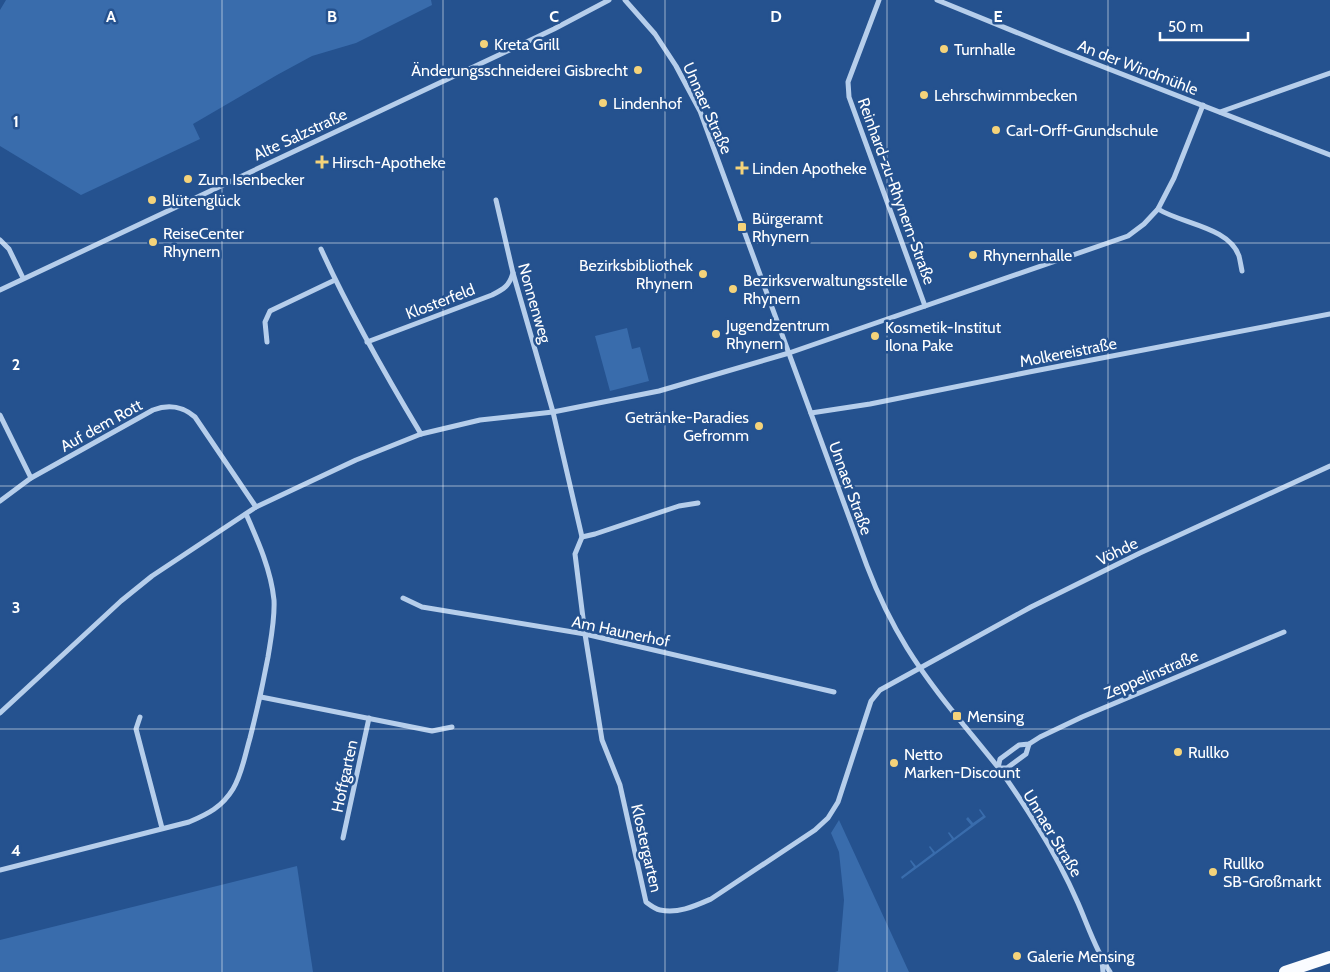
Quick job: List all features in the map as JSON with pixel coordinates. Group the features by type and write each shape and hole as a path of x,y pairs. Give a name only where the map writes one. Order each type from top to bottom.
{"main road":[{"path":"1285,972 1330,956"}],"street":[{"name":"Alte Salzstraße","path":"0,290 554,30 609,0"},
{"name":"Unnaer Straße","path":"625,0 656,34 700,111 878,596 920,668 998,768 1039,830 1062,870 1078,902 1102,960 1110,972"},
{"name":"Reinhard-zu-Rhynern-Straße","path":"879,0 848,82 849,97 925,306"},
{"name":"An der Windmühle","path":"937,0 1051,47 1330,154"},
{"path":"1220,112 1330,73"},
{"path":"0,713 108,612 140,585 256,507 356,460 421,434 480,420 553,412 659,391 788,353 1128,236 1144,224 1158,209 1174,178 1203,105"},
{"name":"Nonnenweg","path":"496,200 514,273 553,412"},
{"path":"1158,209 1167,215 1214,231 1228,239 1238,254 1242,271"},
{"path":"0,240 9,249 23,278"},
{"path":"321,249 367,342 421,434"},
{"name":"Klosterfeld","path":"367,342 492,295 510,282 514,273"},
{"path":"267,342 265,322 270,310 335,280"},
{"name":"Molkereistraße","path":"811,413 870,404 1330,314"},
{"name":"Auf dem Rott","path":"0,501 31,478 153,410 167,406 185,410 195,418 256,507"},
{"name":"Klostergarten","path":"553,412 582,537 575,554 585,634 602,740 620,785 646,902 659,910 678,911 711,900 815,830 828,818 838,802 870,701 880,690 920,668"},
{"path":"0,415 31,478"},
{"name":"Vöhde","path":"920,668 1031,607 1132,557 1330,466"},
{"path":"582,537 679,506 698,503"},
{"path":"0,870 189,822 209,814 233,789 241,772 261,697 274,624 274,600 270,578 258,540 246,514"},
{"name":"Am Haunerhof","path":"403,598 422,608 585,634 834,692"},
{"name":"Zeppelinstraße","path":"1029,744 1026,754 1007,768 998,768 1000,759 1020,745 1029,744 1082,717 1284,632"},
{"name":"Hoffgarten","path":"261,697 432,731 452,727"},
{"path":"140,717 136,729 162,828"},
{"name":"Hoffgarten","path":"343,838 369,718"},
{"name":"Unnaer Straße","path":"1102,960 1103,972"}],"shaded area":[{"path":"6,0 431,0 432,5 356,43 312,56 193,124 200,139 81,195 0,146 0,10"},
{"path":"627,328 632,349 640,347 649,381 610,391 595,336"},
{"path":"980,809 986,817 902,879 901,877 914,867 911,860 916,866 933,853 930,846 935,852 952,839 949,832 954,838 971,825 966,819 968,817 973,823 983,816"},
{"path":"839,820 909,972 835,972 838,971 844,900 839,852 831,833"},
{"path":"297,866 313,972 0,972 0,940"}],"place":[{"name":"Kreta Grill","path":"484,44"},
{"name":"Turnhalle","path":"944,49"},
{"name":"Änderungsschneiderei Gisbrecht","path":"638,70"},
{"name":"Lehrschwimmbecken","path":"924,95"},
{"name":"Lindenhof","path":"603,103"},
{"name":"Carl-Orff-Grundschule","path":"996,130"},
{"name":"Hirsch-Apotheke","path":"322,162"},
{"name":"Linden Apotheke","path":"742,168"},
{"name":"Zum Isenbecker","path":"188,179"},
{"name":"Blütenglück","path":"152,200"},
{"name":"Bürgeramt Rhynern","path":"742,227"},
{"name":"ReiseCenter Rhynern","path":"153,242"},
{"name":"Rhynernhalle","path":"973,255"},
{"name":"Bezirksbibliothek Rhynern","path":"703,274"},
{"name":"Bezirksverwaltungsstelle Rhynern","path":"733,289"},
{"name":"Jugendzentrum Rhynern","path":"716,334"},
{"name":"Kosmetik-Institut Ilona Pake","path":"875,336"},
{"name":"Getränke-Paradies Gefromm","path":"759,426"},
{"name":"Mensing","path":"957,716"},
{"name":"Rullko","path":"1178,752"},
{"name":"Netto Marken-Discount","path":"894,763"},
{"name":"Rullko SB-Großmarkt","path":"1213,872"},
{"name":"Galerie Mensing","path":"1017,956"}]}
